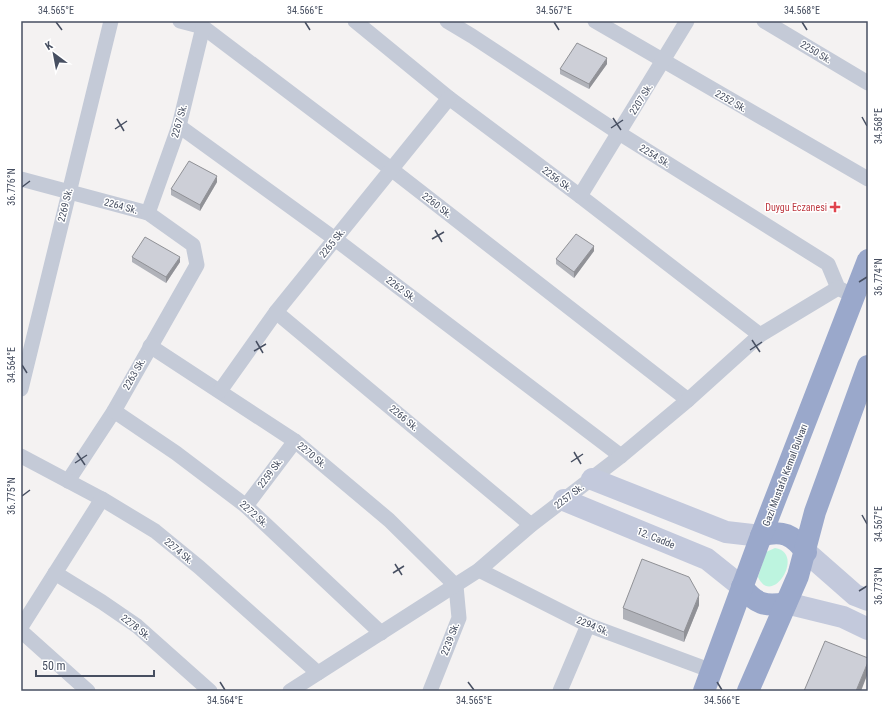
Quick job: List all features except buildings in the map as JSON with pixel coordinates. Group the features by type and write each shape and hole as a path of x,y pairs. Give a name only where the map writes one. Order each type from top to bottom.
{"highway":[{"name":"Gazi Mustafa Kemal Bulvarı","path":"704,691 761,536 846,292 868,260"},
{"path":"748,691 798,576 806,552 815,512 863,395 868,366"},
{"path":"761,536 771,533 780,533 789,536 797,541 806,552"},
{"path":"742,587 752,598 764,604 774,606 786,603"}],"main road":[{"path":"592,479 726,532 761,536"},
{"name":"12. Cadde","path":"564,500 707,559 742,587"},
{"path":"806,552 855,595 868,600"},
{"path":"786,603 843,617 868,628"}],"street":[{"name":"2269 Sk.","path":"21,389 111,21"},
{"name":"2260 Sk.","path":"180,21 203,27 391,169 688,400"},
{"name":"2256 Sk.","path":"355,21 449,98 580,196 760,335"},
{"name":"2254 Sk.","path":"447,21 619,133 828,264 846,292"},
{"name":"2252 Sk.","path":"595,21 868,179"},
{"name":"2207 Sk.","path":"580,196 688,21"},
{"name":"2250 Sk.","path":"764,21 868,83"},
{"name":"2267 Sk.","path":"148,213 179,126 203,27"},
{"name":"2265 Sk.","path":"220,391 276,312 449,98"},
{"name":"2262 Sk.","path":"179,126 335,239 621,456"},
{"name":"2264 Sk.","path":"21,179 148,213 193,245 198,265"},
{"name":"2263 Sk.","path":"68,481 114,411 150,346 198,265"},
{"name":"2257 Sk.","path":"290,691 479,570 531,526 621,456 688,400 760,335 846,292"},
{"name":"2266 Sk.","path":"276,312 531,526"},
{"name":"2270 Sk.","path":"150,346 295,441 389,520 456,586"},
{"name":"2272 Sk.","path":"114,411 176,453 246,506 381,633"},
{"name":"2259 Sk.","path":"246,506 295,441"},
{"name":"2274 Sk.","path":"21,456 102,499 155,531 199,567 318,672"},
{"path":"21,627 102,499"},
{"name":"2294 Sk.","path":"479,570 588,625 712,671"},
{"name":"2278 Sk.","path":"55,573 137,626 210,691"},
{"name":"2239 Sk.","path":"430,691 459,618 456,586"},
{"path":"560,691 588,625"},
{"path":"21,631 88,691"}],"green space":[{"path":"775,548 784,552 787,559 787,568 778,583 771,586 764,585 758,577 766,552"}],"place":[{"name":"Duygu Eczanesi","path":"835,207"}]}
